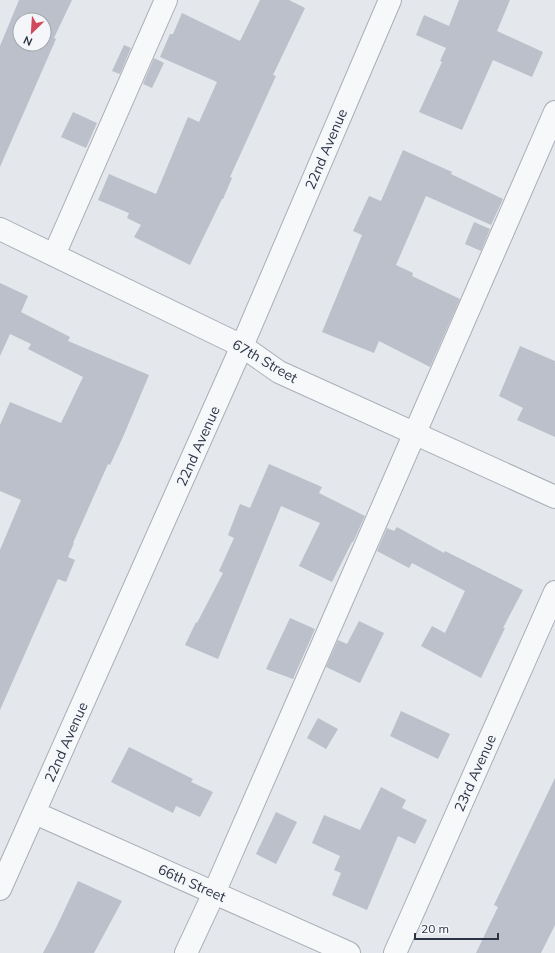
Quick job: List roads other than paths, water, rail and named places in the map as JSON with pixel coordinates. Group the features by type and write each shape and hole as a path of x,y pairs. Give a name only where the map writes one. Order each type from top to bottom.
{"street":[{"path":"54,255 166,0"},
{"name":"22nd Avenue","path":"0,889 242,346 390,0"},
{"path":"186,953 214,893 555,112"},
{"name":"67th Street","path":"0,229 242,346 279,372 555,497"},
{"name":"23rd Avenue","path":"395,953 555,592"},
{"name":"66th Street","path":"35,813 349,953"}]}
